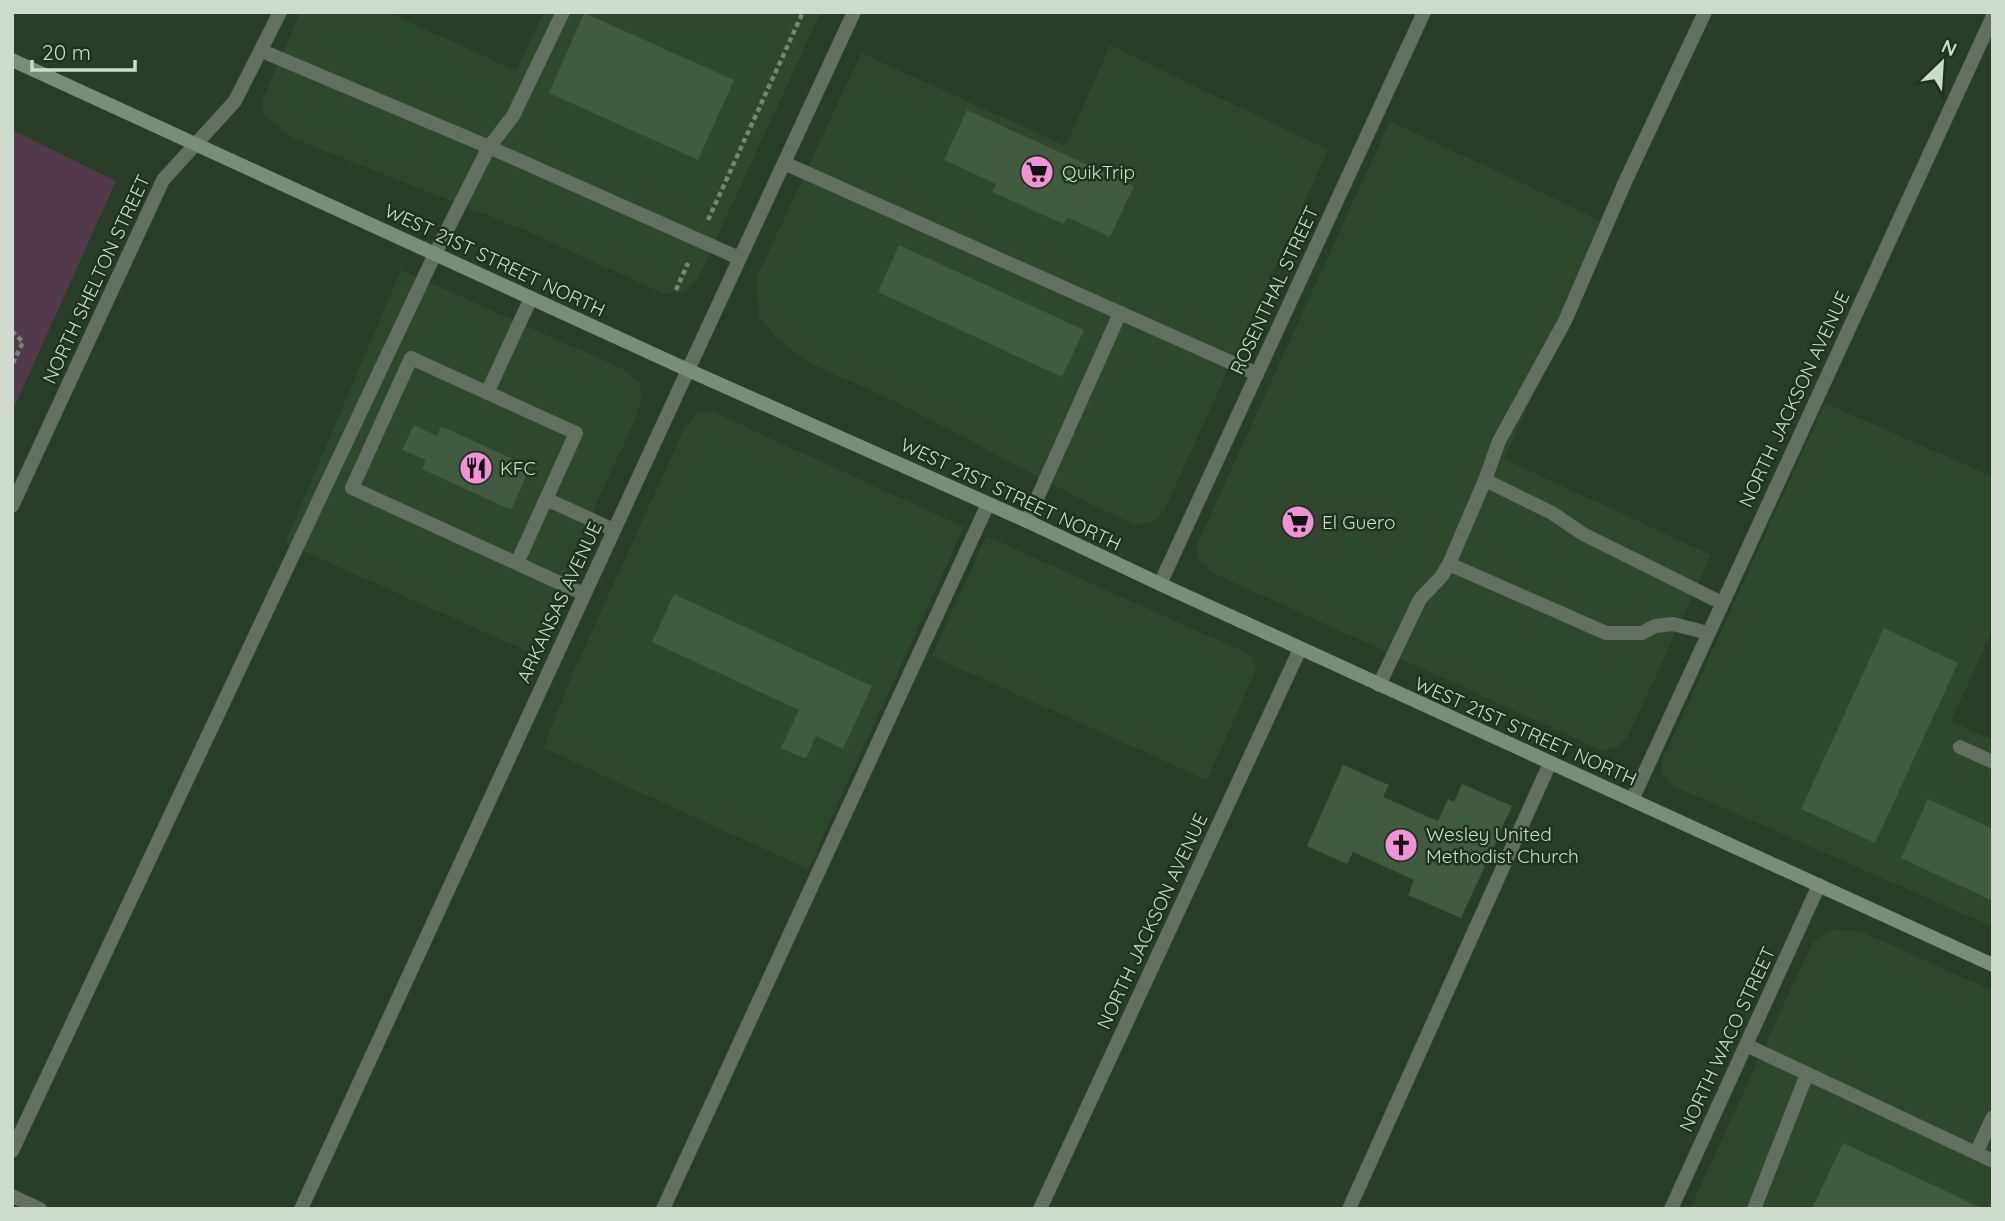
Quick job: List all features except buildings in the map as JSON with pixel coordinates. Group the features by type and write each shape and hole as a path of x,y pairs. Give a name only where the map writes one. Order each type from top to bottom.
{"main road":[{"name":"WEST 21ST STREET NORTH","path":"12,60 688,370 1027,521 1300,649 1993,965"}],"street":[{"name":"NORTH SHELTON STREET","path":"12,506 163,180 235,101 280,12"},
{"path":"12,1151 435,254 489,147 513,116 562,12"},
{"name":"ARKANSAS AVENUE","path":"301,1209 854,12"},
{"name":"ROSENTHAL STREET","path":"1160,584 1424,12"},
{"path":"1379,685 1420,599 1441,577 1449,564 1499,441 1565,321 1625,181 1705,12"},
{"name":"NORTH JACKSON AVENUE","path":"1632,800 1993,16"},
{"path":"262,51 489,147 739,258"},
{"path":"784,163 1257,374"},
{"path":"487,393 531,298"},
{"path":"1027,521 1120,313"},
{"path":"517,563 576,433 411,358 352,488 584,594"},
{"path":"1485,480 1552,513 1583,534 1722,603"},
{"path":"546,499 614,530"},
{"path":"663,1209 988,504"},
{"path":"1449,564 1606,633 1642,633 1656,626 1673,624 1708,633"},
{"name":"NORTH JACKSON AVENUE","path":"1040,1209 1300,649"},
{"path":"1960,747 1993,762"},
{"path":"1349,1209 1550,763"},
{"name":"NORTH WACO STREET","path":"1671,1209 1819,885"},
{"path":"1746,1045 1993,1161"},
{"path":"1754,1209 1807,1074"},
{"path":"1976,1153 1993,1116"},
{"path":"12,1196 40,1209"}],"path":[{"path":"676,290 803,12"},
{"path":"12,331 23,342 12,365"}],"shaded area":[{"path":"300,12 388,12 516,71 544,12 821,12 698,278 684,292 664,294 524,230 295,139 278,127 264,115 262,101"},
{"path":"1110,45 1328,150 1165,509 1155,521 1137,525 1098,508 898,403 812,364 777,339 759,316 757,277 861,53 1066,146"},
{"path":"1390,121 1610,225 1504,459 1711,555 1628,737 1617,747 1603,751 1213,573 1199,560 1196,547"},
{"path":"12,130 116,181 12,412"},
{"path":"401,270 621,368 639,382 642,395 637,415 529,652 285,543"},
{"path":"1825,403 1993,477 1993,629 1951,721 1993,740 1993,927 1671,785 1662,774 1662,761"},
{"path":"711,411 964,527 808,869 543,748 574,671 685,427 698,413"},
{"path":"986,536 1251,655 1256,670 1207,780 932,656"},
{"path":"1832,930 1860,931 1993,991 1993,1209 1690,1209 1812,943"}],"place":[{"name":"QuikTrip","path":"1037,172"},
{"name":"KFC","path":"476,468"},
{"name":"El Guero","path":"1298,522"},
{"name":"Wesley United Methodist Church","path":"1401,845"}]}
